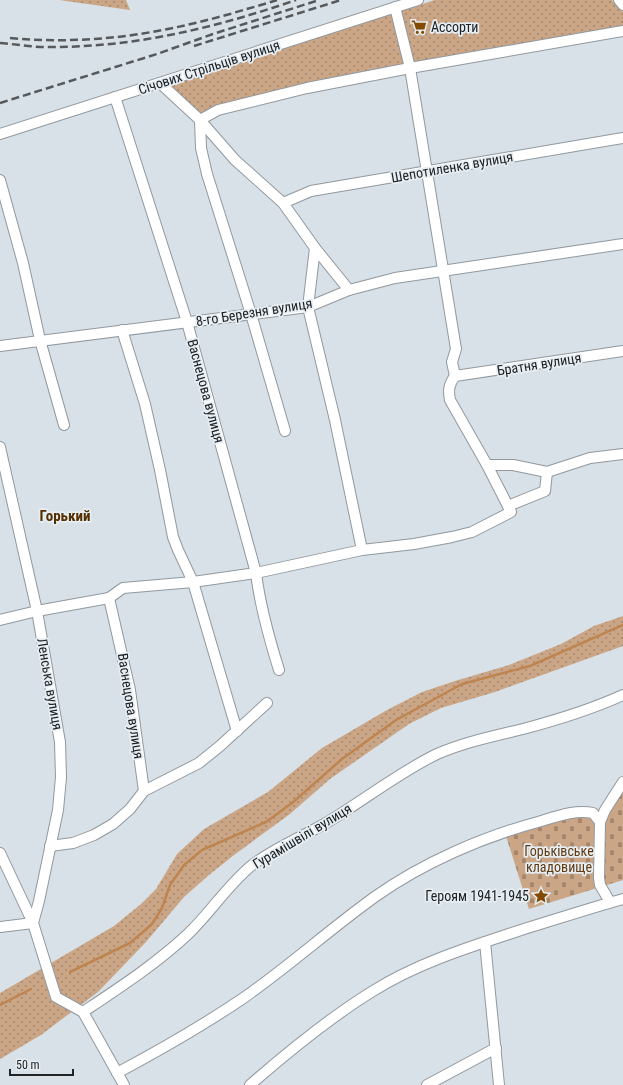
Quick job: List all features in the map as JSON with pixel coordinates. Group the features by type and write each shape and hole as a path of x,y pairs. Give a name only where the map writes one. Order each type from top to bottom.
{"street":[{"name":"Січових Стрільців вулиця","path":"0,134 418,0"},
{"path":"619,0 623,5"},
{"path":"0,620 38,611 109,598 122,588 193,582 256,573 362,550 414,544 472,532 511,512 487,465 450,400 448,392 450,383 455,376 452,362 456,349 410,68 395,7"},
{"path":"200,120 218,110 307,88 410,68 623,31"},
{"path":"160,83 200,120 235,160 283,203 315,248 348,290"},
{"name":"Васнецова вулиця","path":"115,97 187,322 256,573 258,597 279,670"},
{"path":"200,120 201,148 207,174 251,314 285,431"},
{"name":"Шепотиленка вулиця","path":"283,203 311,191 623,138"},
{"path":"0,180 23,263 40,340 64,425"},
{"name":"8-го Березня вулиця","path":"0,346 308,307 348,290 395,278 623,244"},
{"path":"315,248 308,307 335,420 362,550"},
{"path":"122,330 145,404 173,537 193,582 237,731"},
{"name":"Братня вулиця","path":"455,376 623,351"},
{"name":"Ленська вулиця","path":"0,446 38,611 60,742 61,777 58,810 33,923"},
{"path":"487,465 513,465 547,472 590,458 623,454"},
{"path":"508,506 544,490 547,472"},
{"name":"Васнецова вулиця","path":"109,598 130,690 144,791"},
{"name":"Гурамішвілі вулиця","path":"83,1012 167,954 189,933 239,877 252,865 327,822 412,768 438,754 468,742 570,716 623,695"},
{"path":"50,846 73,843 107,828 130,809 144,791 199,762 220,746 267,703"},
{"path":"610,902 600,885 599,878 600,822 605,810 623,782"},
{"path":"117,1072 166,1046 243,998 377,896 417,871 484,840 528,825 583,810 593,813 600,822"},
{"path":"0,853 33,923 56,997 83,1012 124,1085"},
{"path":"250,1085 314,1032 373,990 428,962 485,942 623,898"},
{"path":"0,927 33,923"},
{"path":"485,942 500,1085"},
{"path":"427,1085 496,1048"}],"green space":[{"path":"59,0 126,0 130,10"},
{"path":"435,0 612,0 623,12 623,26 409,63 306,83 217,105 201,114 170,85"},
{"path":"623,616 623,646 495,692 441,708 409,724 330,779 290,814 234,855 184,897 146,942 98,992 41,1035 0,1059 0,993 114,926 141,904 156,889 177,854 204,829 268,792 322,748 387,710 422,692 509,665 561,644 594,626"},
{"name":"Горьківське кладовище","path":"623,788 623,880 529,909 506,836 562,819 591,816 598,824"}],"waterway":[{"path":"70,972 130,943 152,924 162,908 170,885 184,865 202,850 266,822 292,803 342,759 396,720 462,684 530,666 623,625"},
{"path":"0,1005 31,989"}],"railway":[{"path":"10,38 67,40 94,39 148,33 175,28 230,14 277,0"},
{"path":"0,43 40,47 110,44 142,40 235,19 296,0"},
{"path":"0,103 157,54 213,34 319,0"},
{"path":"194,46 341,0"}],"place":[{"name":"Ассорти","path":"419,27"},
{"name":"Героям 1941-1945","path":"541,896"}],"district":[{"name":"Горький","path":"65,516"}]}
